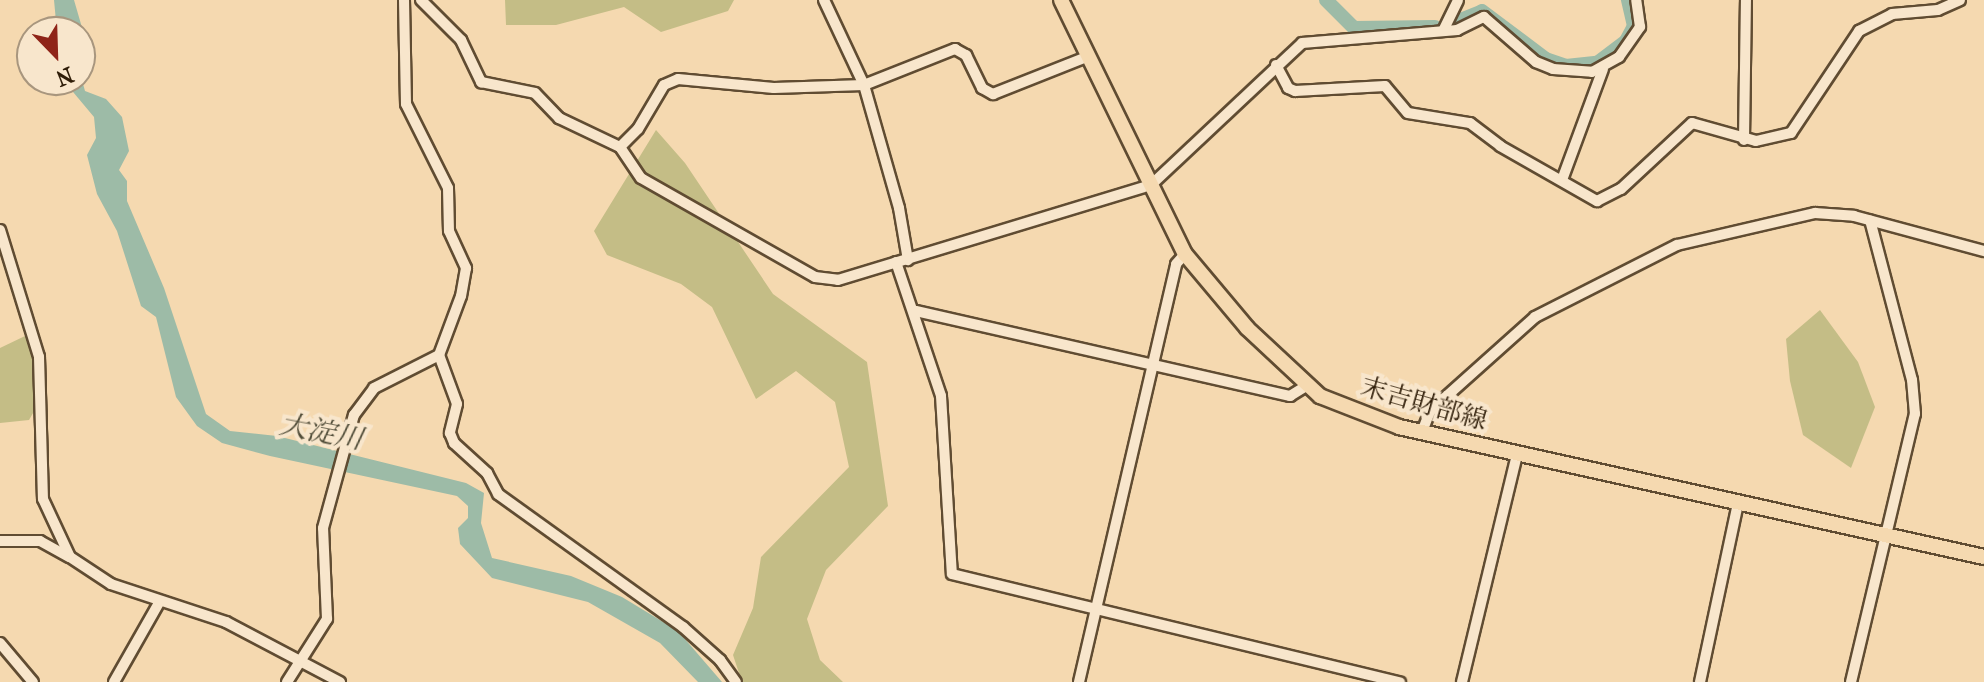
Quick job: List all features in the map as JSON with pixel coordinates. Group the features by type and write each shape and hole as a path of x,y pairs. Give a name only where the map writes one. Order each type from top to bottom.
{"main road":[{"name":"末吉財部線","path":"1061,0 1185,254 1224,304 1306,386 1379,422 1984,557"}],"street":[{"path":"404,0 406,104 448,188 449,231 466,268 439,355 457,404 450,433 454,443 487,473 498,494 683,627 720,660 736,682"},
{"path":"421,0 461,40 481,82 535,93 559,118 620,147 641,178 815,277 838,280 1151,185 1302,43 1443,31 1484,17 1536,62 1584,73 1603,69 1619,57 1640,27 1636,0"},
{"path":"824,0 864,85 899,208 902,261 941,396 952,574 1400,682"},
{"path":"1443,31 1458,0"},
{"path":"1744,140 1746,0"},
{"path":"1276,65 1288,88 1295,91 1385,86 1408,113 1470,123 1500,146 1597,201 1621,189 1692,123 1744,140 1791,133 1859,31 1892,14 1938,10 1960,0"},
{"path":"620,147 638,129 664,85 678,79 774,88 864,85 955,49 966,55 982,88 1001,93 1089,56"},
{"path":"1562,180 1603,69"},
{"path":"1422,432 1430,411 1535,317 1660,251 1815,213 1870,220 1984,251"},
{"path":"1851,682 1915,414 1912,380 1870,220"},
{"path":"0,230 39,357 43,499 70,557"},
{"path":"1079,682 1176,264 1185,254"},
{"path":"916,311 1290,396 1306,386"},
{"path":"287,682 327,619 323,528 333,481 354,415 374,388 439,355"},
{"path":"1462,682 1517,454"},
{"path":"1700,682 1738,503"},
{"path":"0,541 40,541 111,584 226,622 302,658 340,682"},
{"path":"114,682 160,601"},
{"path":"0,643 33,682"}],"shaded area":[{"path":"54,0 74,0 79,16 56,16"},
{"path":"505,0 734,0 728,11 661,32 624,7 556,25 506,25"},
{"path":"96,95 106,99 122,117 129,151 119,170 127,181 127,201 164,288 206,414 230,431 277,436 466,483 484,493 481,523 492,558 571,576 622,597 678,631 722,682 698,682 660,643 588,602 492,578 460,544 458,528 468,518 468,506 457,496 270,456 222,443 197,426 176,397 156,317 141,306 117,231 97,194 87,155 96,138 94,117 76,96"},
{"path":"656,130 685,163 773,294 867,362 888,506 826,570 807,619 820,660 843,682 742,682 733,655 753,608 761,557 849,467 835,402 796,371 756,399 712,307 681,284 607,255 594,231"},
{"path":"1820,310 1858,362 1875,407 1851,468 1803,435 1790,381 1786,339"},
{"path":"25,336 34,362 36,408 29,420 0,423 0,348"}],"waterway":[{"path":"1326,0 1354,28 1435,27"},
{"path":"1453,23 1482,11 1546,59 1566,66 1597,63 1626,41 1634,26 1628,0"}],"water label":[{"name":"大淀川","path":"321,432"}]}
